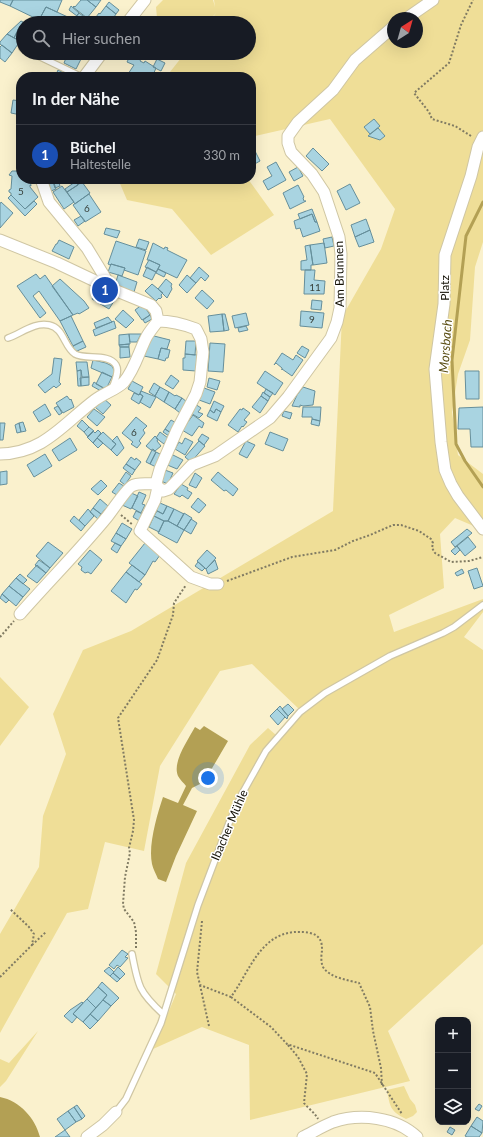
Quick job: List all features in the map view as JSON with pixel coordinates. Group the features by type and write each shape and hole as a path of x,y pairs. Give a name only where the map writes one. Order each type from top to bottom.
{"street":[{"path":"132,16 145,0"},
{"path":"416,12 434,0"},
{"name":"Am Brunnen","path":"157,485 163,491 168,489 192,465 215,456 270,418 288,397 331,338 338,322 340,308 341,254 339,237 324,192 312,174 291,152 288,144 288,136 298,122 333,90 355,60 387,32"},
{"path":"87,72 96,60"},
{"name":"Platz","path":"483,137 478,147 471,176 445,255 444,304 435,369 441,442 446,470 451,484 458,496 483,529"},
{"path":"43,184 49,202 87,248 112,289"},
{"path":"0,240 57,263 112,289 151,305 156,311 158,321 148,334 126,378 118,387 100,396 54,434 34,447 18,453 0,454"},
{"path":"158,321 171,321 196,329 201,339 203,352 200,382 196,394 177,430 160,469 155,500 140,531 191,577 210,584 218,584"},
{"path":"20,614 80,550 131,486 137,484 157,485"},
{"name":"Ibacher Mühle","path":"87,1137 103,1125 116,1112"},
{"path":"303,1137 332,1122 344,1119 372,1118 388,1121 401,1126 417,1137"}],"lane":[{"path":"47,60 72,72"},
{"path":"8,338 28,328 48,324 54,327 60,332 71,351 77,355 110,360 116,364 117,371 111,391"},
{"name":"Ibacher Mühle","path":"116,1112 126,1099 161,1023 198,905 223,838 242,794 266,752 300,712 324,693 390,656 454,627 483,605"},
{"path":"132,954 137,980 141,990 152,1004 163,1014"}],"path":[{"path":"473,0 461,25 448,64 414,93 429,112 432,119 455,126 466,132 474,139 478,147"},
{"path":"119,502 120,514 140,531"},
{"path":"218,584 292,557 335,550 352,541 393,525 410,527 427,536 433,542 432,548 435,553 451,562 469,561 483,557"},
{"path":"132,954 136,950 136,932 134,922 124,909 123,889 130,853 128,848 133,831 134,820 118,718 157,660 173,615 174,603 191,577"},
{"path":"0,637 20,614"},
{"path":"10,909 34,934 32,945"},
{"path":"202,917 197,972 209,1026"},
{"path":"0,977 46,932"},
{"path":"231,997 258,953 268,942 282,934 300,932 318,936 322,944 321,956 323,966 330,973 341,979 359,983 370,1007 373,1031 381,1068 382,1085"},
{"path":"200,985 231,997 271,1027 287,1044 298,1057 307,1074 304,1103 310,1111 316,1115 322,1128"},
{"path":"287,1044 375,1073 403,1116"}],"shaded area":[{"path":"163,0 213,0 215,7 214,0 483,0 483,242 475,267 470,340 458,374 452,412 458,455 483,474 483,530 455,518 440,534 444,588 389,615 394,632 483,599 483,612 464,637 483,650 483,944 388,1031 410,1081 250,1120 249,1045 202,1027 153,1049 176,994 156,974 186,863 250,745 268,728 276,735 300,710 252,664 220,671 160,766 144,851 105,842 88,909 67,913 0,1033 0,934 39,867 43,816 66,754 53,714 83,650 131,631 333,511 342,317 381,249 395,209 330,119 256,136 256,72 170,72 179,60 256,60 256,16 214,16 216,13 213,16 157,16 156,7"},
{"path":"120,184 252,184 274,215 211,255 172,209 127,200"},
{"path":"0,677 29,707 0,746"},
{"path":"204,726 228,741 204,782 192,788 183,805 197,811 176,856 166,882 158,879 152,864 151,848 156,821 163,797 178,803 186,786 178,776 177,764 179,758 195,727 200,730"},
{"path":"38,1031 6,1081 0,1087 0,1059 9,1063"},
{"path":"404,1086 410,1099 415,1105 417,1112 413,1116 406,1119 392,1108 387,1090"},
{"path":"0,1097 14,1102 26,1111 38,1130 40,1137 0,1137"}],"building":[{"path":"0,0 13,0 10,6 0,2"},
{"path":"13,0 62,0 57,12 46,7 41,16 31,16 10,6"},
{"path":"81,0 87,0 96,7 89,16 84,16 73,7 75,7"},
{"path":"87,0 101,0 96,7"},
{"path":"109,2 119,10 116,14 106,6"},
{"path":"71,6 79,13 77,16 69,10"},
{"path":"106,6 116,14 115,16 97,16 99,13 100,14"},
{"path":"46,7 66,16 41,16"},
{"path":"79,13 83,16 76,16"},
{"path":"16,26 16,34 14,38 7,34"},
{"path":"7,34 16,39 16,47 12,53 0,44"},
{"path":"2,45 12,53 5,62 0,58 0,47"},
{"path":"65,60 80,60 76,69 64,63"},
{"path":"128,60 140,60 156,68 154,72 129,72 134,65 127,62"},
{"path":"156,60 165,63 161,71 153,67"},
{"path":"13,100 16,100 16,114 11,113"},
{"path":"374,119 380,126 370,134 364,127"},
{"path":"378,128 385,136 380,140 368,136"},
{"path":"313,148 329,164 322,171 306,156"},
{"path":"256,153 260,161 256,163"},
{"path":"276,162 286,180 268,190 263,181 272,176 267,167"},
{"path":"298,167 303,176 294,181 289,172"},
{"path":"12,171 16,171 16,184 31,184 30,187 38,197 25,209 9,192 11,189 12,176 9,175"},
{"path":"49,184 54,184 56,189 51,191"},
{"path":"54,184 59,184 60,186 55,188"},
{"path":"72,184 78,185 67,192 65,189"},
{"path":"79,184 83,184 90,193 75,204 67,192"},
{"path":"350,184 360,203 346,210 337,191"},
{"path":"298,185 304,197 304,201 306,201 290,209 283,193"},
{"path":"62,186 74,202 64,209 53,192"},
{"path":"89,194 101,212 85,222 73,205"},
{"path":"11,195 25,209 34,201 37,204 25,216 8,198"},
{"path":"1,202 13,213 0,228 0,204"},
{"path":"312,209 317,222 315,222 312,214 300,219 298,214"},
{"path":"312,214 320,231 303,237 300,228 296,229 294,221"},
{"path":"81,216 85,221 78,226 74,220"},
{"path":"366,219 370,230 355,237 351,225"},
{"path":"106,228 120,231 117,238 104,234"},
{"path":"370,230 374,242 359,247 355,237"},
{"path":"332,237 334,246 325,248 323,239"},
{"path":"139,239 149,242 146,250 136,247"},
{"path":"59,240 74,247 69,259 52,251"},
{"path":"116,241 146,251 138,275 124,270 125,268 108,264"},
{"path":"153,243 164,249 165,247 168,248 167,250 187,260 177,278 158,269 160,265 147,260"},
{"path":"324,243 327,263 313,265 310,245"},
{"path":"310,245 313,265 311,265 311,270 301,270 301,261 307,260 305,246"},
{"path":"149,260 160,265 156,272 145,267"},
{"path":"111,264 125,268 122,276 108,272"},
{"path":"147,267 156,272 152,280 143,276"},
{"path":"199,267 209,276 205,281 201,277 196,283 190,278"},
{"path":"158,269 166,273 164,277 156,273"},
{"path":"305,270 315,270 314,280 325,281 324,294 304,294"},
{"path":"36,274 40,279 45,275 73,315 60,321 39,291 33,296 46,313 40,318 17,286"},
{"path":"118,275 137,282 134,292 115,285"},
{"path":"187,275 196,283 187,293 179,285"},
{"path":"60,279 84,301 89,308 79,314 73,315 52,286"},
{"path":"166,279 172,284 172,289 167,298 158,289"},
{"path":"152,284 163,293 161,295 162,297 156,301 145,291"},
{"path":"97,290 114,301 109,309 92,299"},
{"path":"202,290 214,301 207,309 195,298"},
{"path":"312,300 322,301 321,310 311,309"},
{"path":"143,304 150,315 142,320 135,310"},
{"path":"123,310 134,320 126,328 115,319"},
{"path":"301,311 324,313 322,328 300,326"},
{"path":"246,313 249,325 235,328 232,316"},
{"path":"222,314 224,331 210,332 208,316"},
{"path":"222,314 225,314 229,330 224,331"},
{"path":"150,315 152,319 145,323 143,320"},
{"path":"71,316 83,341 73,346 60,321"},
{"path":"108,317 112,322 96,328 94,323"},
{"path":"114,321 116,328 95,336 93,330"},
{"path":"246,326 248,330 239,332 238,328"},
{"path":"129,334 141,334 137,342 130,342"},
{"path":"129,334 130,344 119,345 119,335"},
{"path":"150,335 170,340 167,349 161,348 158,359 144,356"},
{"path":"83,341 86,347 77,351 74,350 73,346"},
{"path":"186,341 196,341 195,355 185,354"},
{"path":"210,343 225,344 223,372 208,371"},
{"path":"129,344 129,347 120,347 119,345"},
{"path":"302,346 309,350 305,358 297,353"},
{"path":"120,347 129,347 130,357 120,358"},
{"path":"161,348 170,350 168,358 166,358 165,361 158,359"},
{"path":"282,353 293,360 296,355 303,360 292,376 276,363 274,365"},
{"path":"185,354 197,355 196,371 183,370 183,358 185,358"},
{"path":"54,358 62,359 59,382 61,384 56,388 54,386 45,393 38,385 52,374"},
{"path":"93,360 112,366 115,372 112,377 91,368"},
{"path":"76,362 87,362 89,377 82,377 81,370 77,371"},
{"path":"81,370 81,386 78,386 77,371"},
{"path":"265,371 283,383 275,395 257,383"},
{"path":"465,371 479,371 479,399 466,399"},
{"path":"102,372 112,377 106,389 96,384"},
{"path":"171,375 179,381 173,389 165,384"},
{"path":"89,377 89,385 81,386 80,378"},
{"path":"209,378 220,381 217,390 207,387"},
{"path":"132,381 143,387 139,395 128,389"},
{"path":"94,382 103,388 101,391 92,386"},
{"path":"154,383 160,387 155,396 149,392"},
{"path":"160,387 169,392 164,402 155,396"},
{"path":"303,387 315,391 313,405 300,405 300,407 292,406 297,395"},
{"path":"204,388 215,392 210,404 199,400"},
{"path":"266,389 273,393 270,397 264,393"},
{"path":"141,391 156,397 150,408 140,402 143,396 140,394"},
{"path":"169,392 182,398 175,409 164,402"},
{"path":"263,392 270,397 268,401 261,396"},
{"path":"134,393 143,396 139,404 131,399"},
{"path":"67,396 70,400 71,399 74,407 63,413 56,403"},
{"path":"261,396 268,401 260,413 252,407"},
{"path":"103,398 111,405 103,414 95,407"},
{"path":"182,398 187,402 180,413 175,409"},
{"path":"214,401 224,406 221,412 216,409 214,413 210,410"},
{"path":"45,404 51,415 39,422 33,412"},
{"path":"195,404 201,408 198,412 203,414 199,418 189,412"},
{"path":"58,406 62,413 59,415 54,408"},
{"path":"303,407 321,407 320,421 312,419 312,417 302,417"},
{"path":"483,407 483,447 471,447 470,429 458,429 459,408"},
{"path":"243,408 250,413 244,420 247,422 238,432 228,425 240,409 242,410"},
{"path":"94,409 105,417 97,426 87,417"},
{"path":"216,409 221,412 217,421 207,416 210,410 214,413"},
{"path":"284,411 292,413 290,419 282,416"},
{"path":"193,415 204,423 202,428 199,426 192,436 182,430"},
{"path":"136,417 147,426 143,430 145,433 139,441 141,443 137,448 131,444 133,442 122,433"},
{"path":"312,419 320,421 319,426 311,424"},
{"path":"82,420 89,427 84,432 77,426"},
{"path":"171,420 178,424 171,433 165,429"},
{"path":"23,422 26,431 21,432 19,423"},
{"path":"0,423 5,423 3,440 0,440"},
{"path":"19,423 21,432 17,433 15,425"},
{"path":"89,427 94,431 88,437 84,432"},
{"path":"165,429 171,433 169,436 163,432"},
{"path":"98,430 101,433 93,443 87,437 93,431 95,433"},
{"path":"103,432 116,444 111,450 97,438"},
{"path":"160,432 168,438 164,444 156,438"},
{"path":"270,432 288,439 283,451 265,444"},
{"path":"202,434 209,438 204,445 198,440"},
{"path":"117,436 124,448 117,456 111,450 116,444 112,441"},
{"path":"155,436 161,446 155,451 146,446"},
{"path":"70,438 77,450 59,461 52,450"},
{"path":"97,438 103,443 98,448 93,443"},
{"path":"185,438 193,442 185,455 175,449 179,442 182,444"},
{"path":"199,441 205,446 191,462 185,457"},
{"path":"246,441 255,445 247,458 239,454"},
{"path":"152,450 156,452 150,464 146,462"},
{"path":"156,452 162,455 156,467 150,464"},
{"path":"45,454 52,466 34,477 27,465"},
{"path":"171,454 183,460 177,469 165,464"},
{"path":"131,457 135,460 136,458 141,462 135,470 126,464"},
{"path":"126,464 135,470 132,475 123,468"},
{"path":"165,470 173,473 168,484 161,481"},
{"path":"7,471 7,484 0,485 0,472"},
{"path":"126,472 131,476 125,485 120,481"},
{"path":"218,472 238,489 233,496 226,490 224,491 211,480"},
{"path":"195,473 202,478 196,488 189,485"},
{"path":"101,480 107,486 98,495 91,489"},
{"path":"119,483 127,488 120,497 112,492"},
{"path":"181,484 188,488 187,490 192,493 188,499 182,495 180,497 174,494"},
{"path":"129,492 138,496 131,509 122,505"},
{"path":"139,492 146,495 142,504 145,505 141,513 132,508"},
{"path":"198,498 206,505 199,513 191,507"},
{"path":"100,499 108,506 101,514 93,508"},
{"path":"159,500 161,501 160,503 167,506 163,514 154,509"},
{"path":"167,506 174,509 168,521 164,521 154,516 157,511 163,514"},
{"path":"93,508 101,514 98,519 90,512"},
{"path":"88,509 94,516 85,526 79,520"},
{"path":"174,509 184,514 177,526 168,521"},
{"path":"136,511 145,515 141,522 133,517"},
{"path":"184,513 192,518 184,530 177,526"},
{"path":"74,516 85,526 81,531 70,521"},
{"path":"154,516 164,521 159,532 149,527"},
{"path":"191,519 197,523 191,534 184,530"},
{"path":"164,521 168,521 184,530 177,543 158,533"},
{"path":"122,523 132,529 126,539 116,533"},
{"path":"467,529 472,533 455,547 451,542"},
{"path":"116,533 126,539 121,546 111,541"},
{"path":"468,537 476,547 465,556 457,546"},
{"path":"48,542 63,553 50,568 36,556"},
{"path":"115,543 121,546 117,553 111,549"},
{"path":"145,543 160,555 155,562 153,561 145,575 129,563"},
{"path":"457,546 460,550 455,555 451,551"},
{"path":"90,550 102,560 91,574 88,572 85,573 81,570 82,567 78,564"},
{"path":"207,550 216,558 206,569 197,561"},
{"path":"39,560 50,568 46,573 35,565"},
{"path":"215,560 218,569 208,574 206,569"},
{"path":"198,562 205,568 202,571 195,566"},
{"path":"37,565 46,573 37,583 27,576"},
{"path":"132,565 145,575 139,582 126,572"},
{"path":"477,568 483,586 474,589 468,571"},
{"path":"462,569 464,573 457,576 455,573"},
{"path":"126,572 142,584 137,590 135,589 126,603 111,591"},
{"path":"20,574 27,580 23,584 16,578"},
{"path":"16,578 30,589 23,597 9,586"},
{"path":"9,586 23,597 16,606 2,594"},
{"path":"2,594 9,600 6,603 0,598"},
{"path":"288,704 294,710 288,716 282,709"},
{"path":"280,706 288,716 287,719 277,709"},
{"path":"277,709 285,717 278,725 270,716"},
{"path":"122,950 128,954 125,957 128,958 120,967 117,965 114,969 109,965"},
{"path":"109,967 114,972 110,976 104,971"},
{"path":"118,967 125,974 120,979 113,973"},
{"path":"113,973 120,979 117,982 110,976"},
{"path":"102,982 119,998 111,1006 103,1000 107,995 98,987"},
{"path":"98,987 107,995 96,1008 87,999"},
{"path":"87,999 96,1008 83,1022 73,1014"},
{"path":"103,1000 111,1006 98,1021 90,1014"},
{"path":"82,1002 83,1003 73,1014 77,1017 72,1023 64,1016"},
{"path":"90,1014 98,1021 90,1029 83,1022"},
{"path":"479,1104 482,1106 479,1111 475,1109"},
{"path":"77,1105 85,1116 82,1119 74,1107"},
{"path":"74,1107 82,1119 76,1122 68,1111"},
{"path":"68,1111 76,1122 65,1130 57,1119"},
{"path":"477,1117 483,1121 482,1133 471,1126"},
{"path":"471,1126 482,1133 479,1137 465,1136"},
{"path":"450,1127 455,1130 452,1135 447,1132"},
{"path":"65,1130 70,1137 55,1137"}],"waterway":[{"name":"Morsbach","path":"483,202 466,236 452,360 456,444 465,461 483,487"}],"place":[{"name":"Büchel","path":"105,290"}]}
